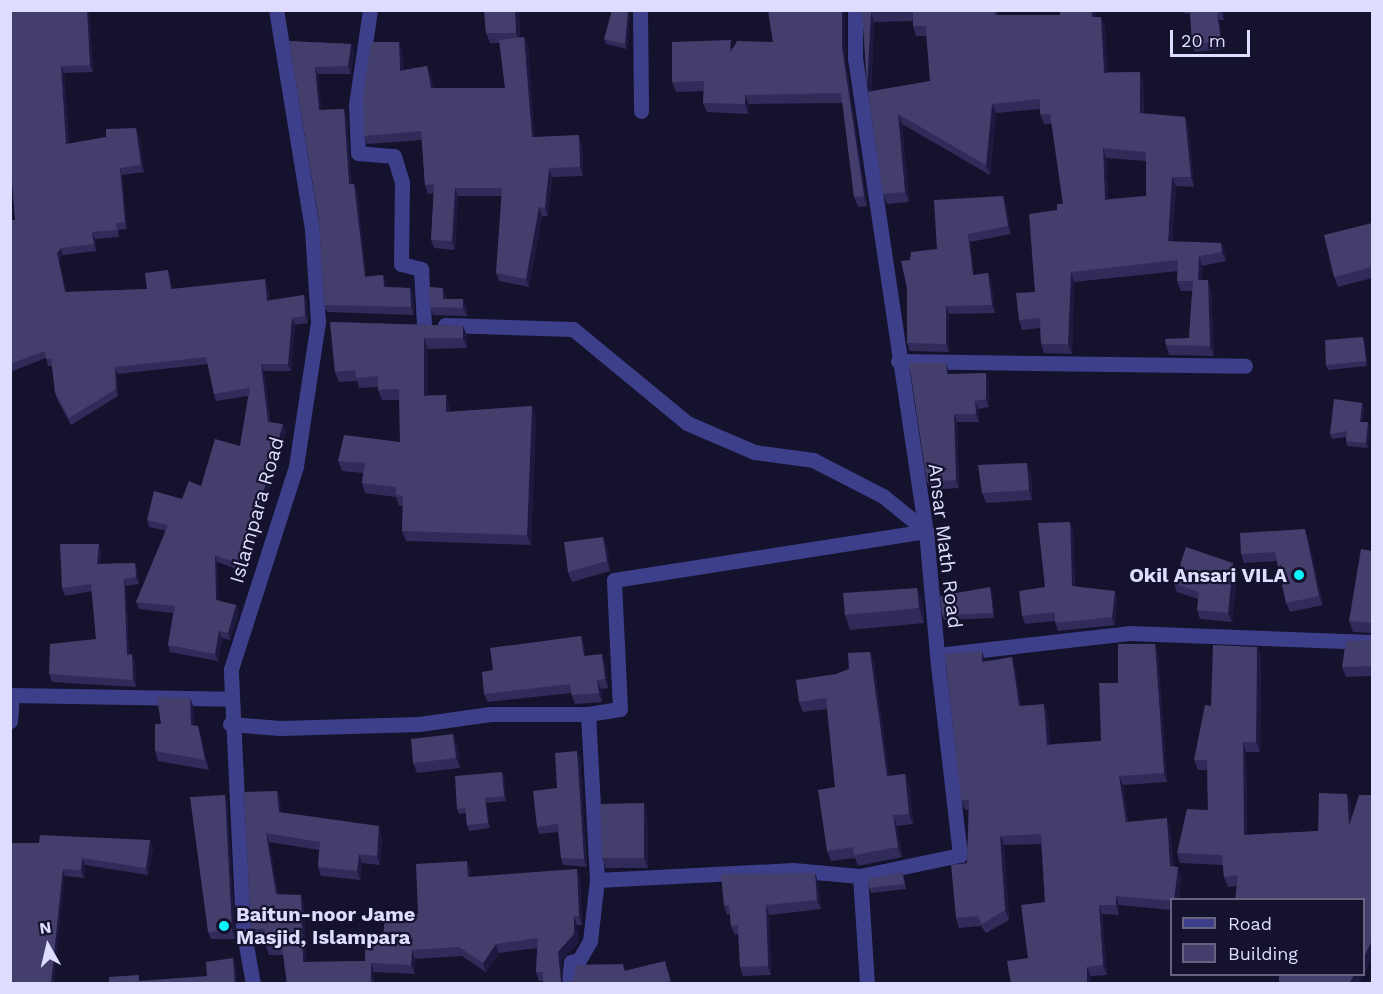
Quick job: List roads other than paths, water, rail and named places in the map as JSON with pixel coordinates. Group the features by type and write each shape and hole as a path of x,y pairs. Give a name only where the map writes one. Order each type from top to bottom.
{"street":[{"name":"Islampara Road","path":"253,984 243,928 230,724 231,669 296,466 318,322 312,229 276,10"},
{"path":"370,10 356,105 357,153 394,156 402,183 401,264 422,269 418,325 573,329 687,423 754,452 813,460 883,496 926,531"},
{"path":"640,10 641,111"},
{"name":"Ansar Math Road","path":"855,10 855,58 898,361 926,531 937,655 1129,633 1372,642"},
{"path":"318,322 341,322"},
{"path":"898,361 1245,366"},
{"path":"230,724 280,728 419,724 490,714 588,714 620,709 614,580 926,531"},
{"path":"597,880 793,870 860,876 960,855 937,655"},
{"path":"10,721 12,695 231,699"},
{"path":"569,984 571,962 579,960 590,941 597,880 588,714"},
{"path":"860,876 867,984"}],"place":[{"name":"Okil Ansari VILA","path":"1299,575"},
{"name":"Baitun-noor Jame Masjid, Islampara","path":"224,926"}]}
